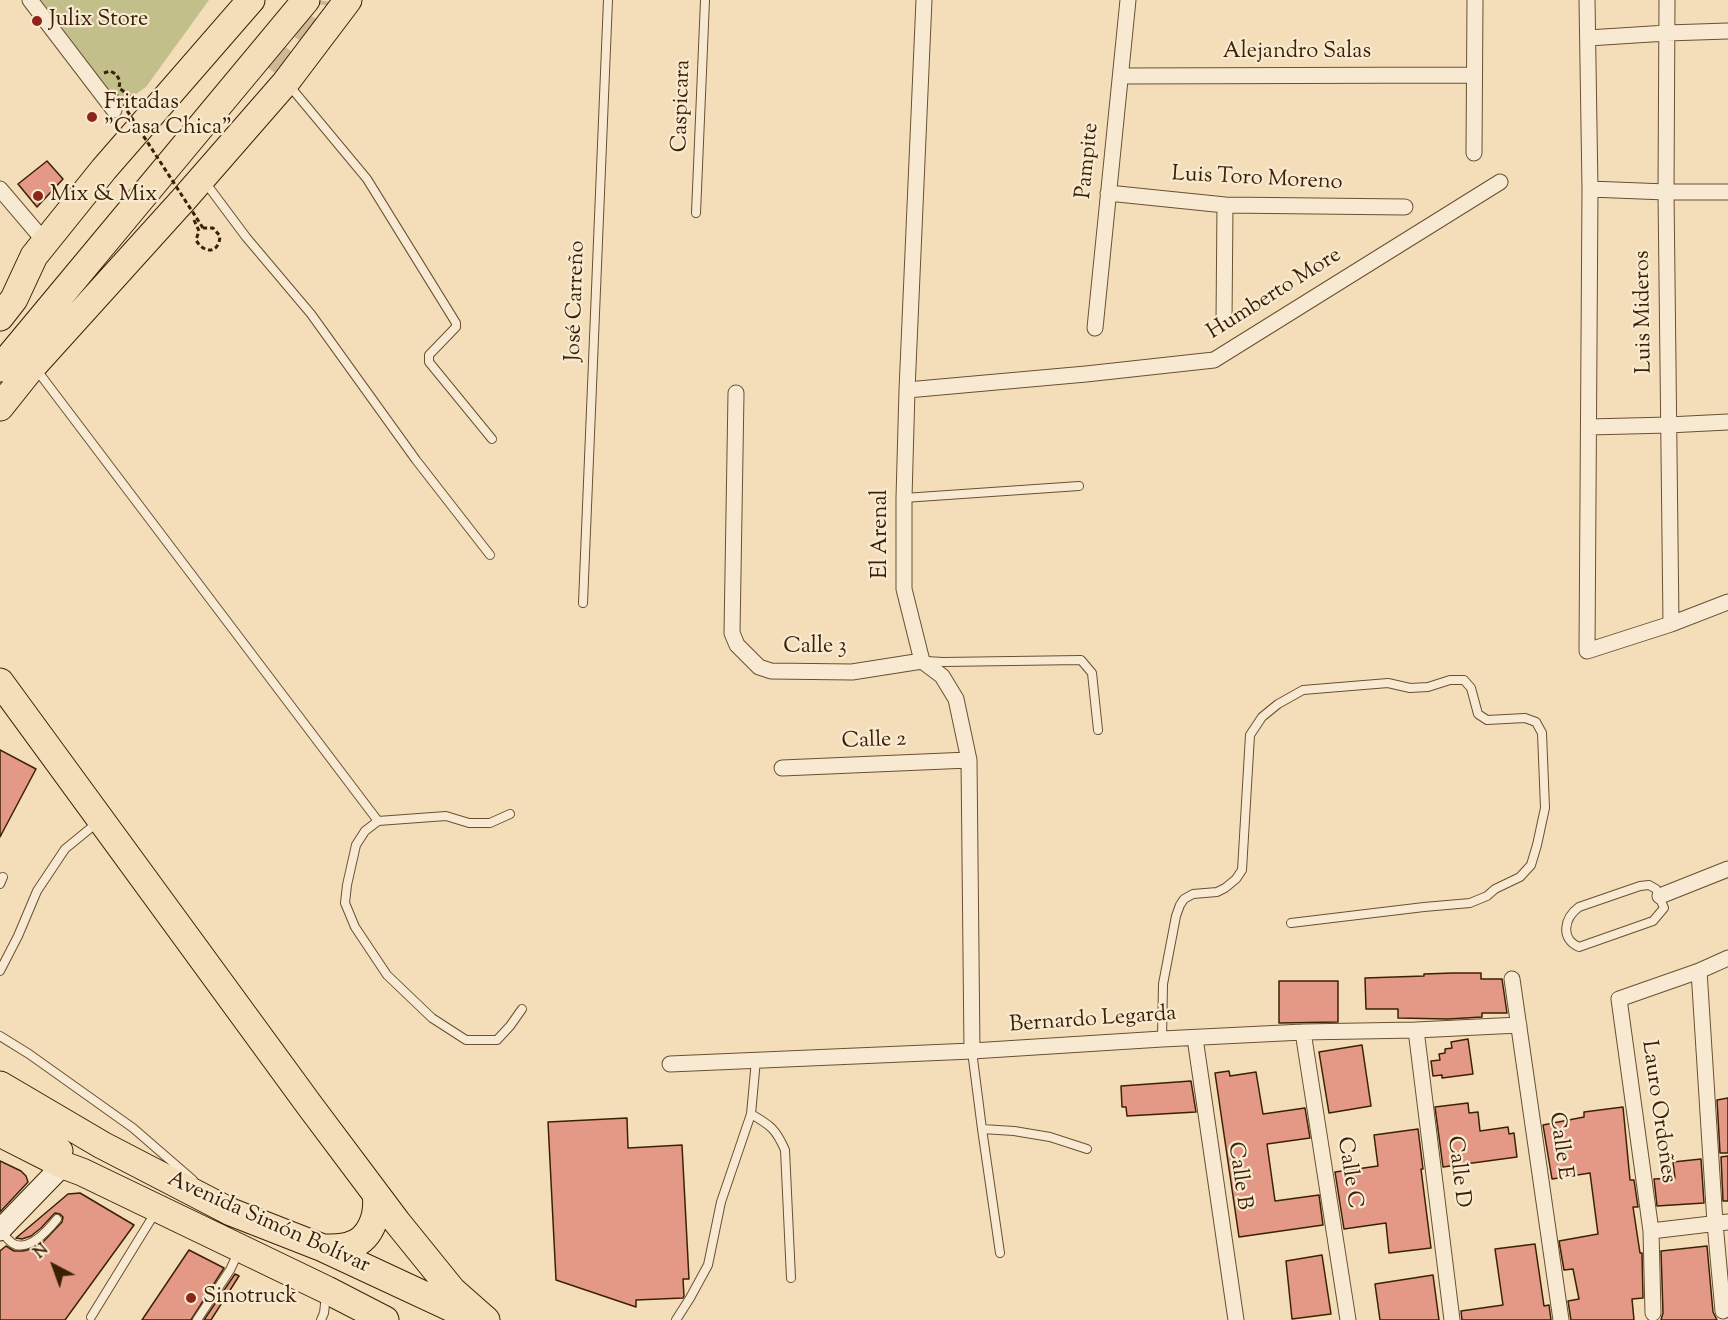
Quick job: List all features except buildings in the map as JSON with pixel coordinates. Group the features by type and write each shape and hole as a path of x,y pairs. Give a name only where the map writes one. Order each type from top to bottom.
{"highway":[{"path":"0,368 306,0"},
{"path":"0,407 133,237 348,0"},
{"path":"0,316 14,299 40,250 104,169 249,1"},
{"path":"33,366 202,178 280,77"},
{"path":"0,282 40,250"},
{"path":"0,682 376,1194 452,1290 486,1320"},
{"name":"Avenida Simón Bolívar","path":"0,1085 102,1145 231,1212 323,1248 477,1320"},
{"path":"0,1110 28,1125 72,1168"},
{"name":"Avenida Simón Bolívar","path":"0,1133 385,1320"},
{"path":"323,1248 350,1246 364,1236 370,1229 376,1212 376,1194"}],"street":[{"path":"30,0 114,110"},
{"name":"El Arenal","path":"922,661 904,589 904,498 924,0"},
{"name":"Pampite","path":"1095,328 1128,0"},
{"path":"1474,153 1475,0"},
{"path":"1587,0 1590,189 1587,651 1671,624 1728,602"},
{"name":"Luis Mideros","path":"1667,0 1666,192 1671,624"},
{"path":"1588,38 1728,31"},
{"name":"Alejandro Salas","path":"1121,76 1473,75"},
{"name":"Humberto More","path":"907,390 1214,360 1500,182"},
{"path":"0,189 40,250"},
{"path":"1590,189 1728,192"},
{"name":"Luis Toro Moreno","path":"1108,193 1225,205 1405,207"},
{"path":"1224,321 1225,205"},
{"name":"Calle 3","path":"736,393 732,633 737,645 759,667 771,671 852,672 922,661"},
{"path":"1588,427 1728,422"},
{"path":"922,661 942,676 956,699 969,760 972,1051"},
{"name":"Calle 2","path":"782,768 969,760"},
{"path":"1664,894 1728,869"},
{"path":"1723,1311 1721,1223 1699,972 1728,958"},
{"name":"Lauro Ordoñes","path":"1653,1313 1651,1231 1619,999 1699,972"},
{"name":"Calle E","path":"1512,979 1560,1320"},
{"name":"Bernardo Legarda","path":"670,1064 972,1051 1303,1032 1519,1025"},
{"name":"Calle D","path":"1416,1030 1452,1320"},
{"name":"Calle C","path":"1303,1032 1348,1320"},
{"name":"Calle B","path":"1195,1038 1236,1320"},
{"path":"0,1230 72,1168"},
{"path":"1651,1231 1721,1223"}],"lane":[{"name":"José Carreño","path":"583,603 608,0"},
{"name":"Caspicara","path":"696,213 705,0"},
{"path":"280,77 367,179 456,323 456,327 429,355 429,362 492,439"},
{"path":"202,178 246,237 310,314 416,460 490,555"},
{"path":"33,366 378,821"},
{"path":"904,498 1079,486"},
{"name":"Calle 3","path":"922,661 1081,660 1092,673 1098,730"},
{"path":"1162,1039 1163,984 1180,905 1184,899 1193,894 1217,892 1225,888 1236,879 1242,870 1250,735 1262,717 1278,704 1303,690 1388,683 1410,688 1428,687 1450,680 1464,680 1471,688 1478,714 1487,720 1526,718 1536,722 1542,733 1545,808 1531,865 1520,877 1470,903 1291,923"},
{"path":"510,814 490,823 469,823 446,816 378,821 365,831 356,845 345,903 355,927 387,975 432,1018 466,1040 497,1040 522,1009"},
{"path":"0,971 37,891 65,849 101,820"},
{"path":"1649,885 1664,894 1664,908 1653,921 1579,947 1571,944 1567,938 1567,922 1572,912 1579,907 1640,886 1649,885"},
{"path":"0,1036 133,1128 231,1212"},
{"path":"972,1051 1000,1253"},
{"path":"676,1320 708,1265 721,1202 751,1114 756,1060"},
{"path":"751,1114 775,1131 785,1150 791,1278"},
{"path":"982,1130 1014,1131 1050,1137 1087,1149"},
{"path":"91,1317 157,1209"},
{"path":"0,1230 18,1246 26,1245 38,1238 57,1219"},
{"path":"198,1320 230,1270 240,1248"},
{"path":"321,1320 327,1290"}],"path":[{"path":"115,92 203,228 208,227 217,231 220,236 217,246 207,250 201,248 196,240 199,231"}],"shaded area":[{"path":"39,0 209,0 146,87 114,110"}],"tunnel":[{"path":"275,73 296,46 316,14 318,0"}],"place":[{"name":"Julix Store","path":"37,21"},
{"name":"Fritadas \"Casa Chica\"","path":"92,117"},
{"name":"Mix & Mix","path":"38,196"},
{"name":"Sinotruck","path":"191,1298"}]}
